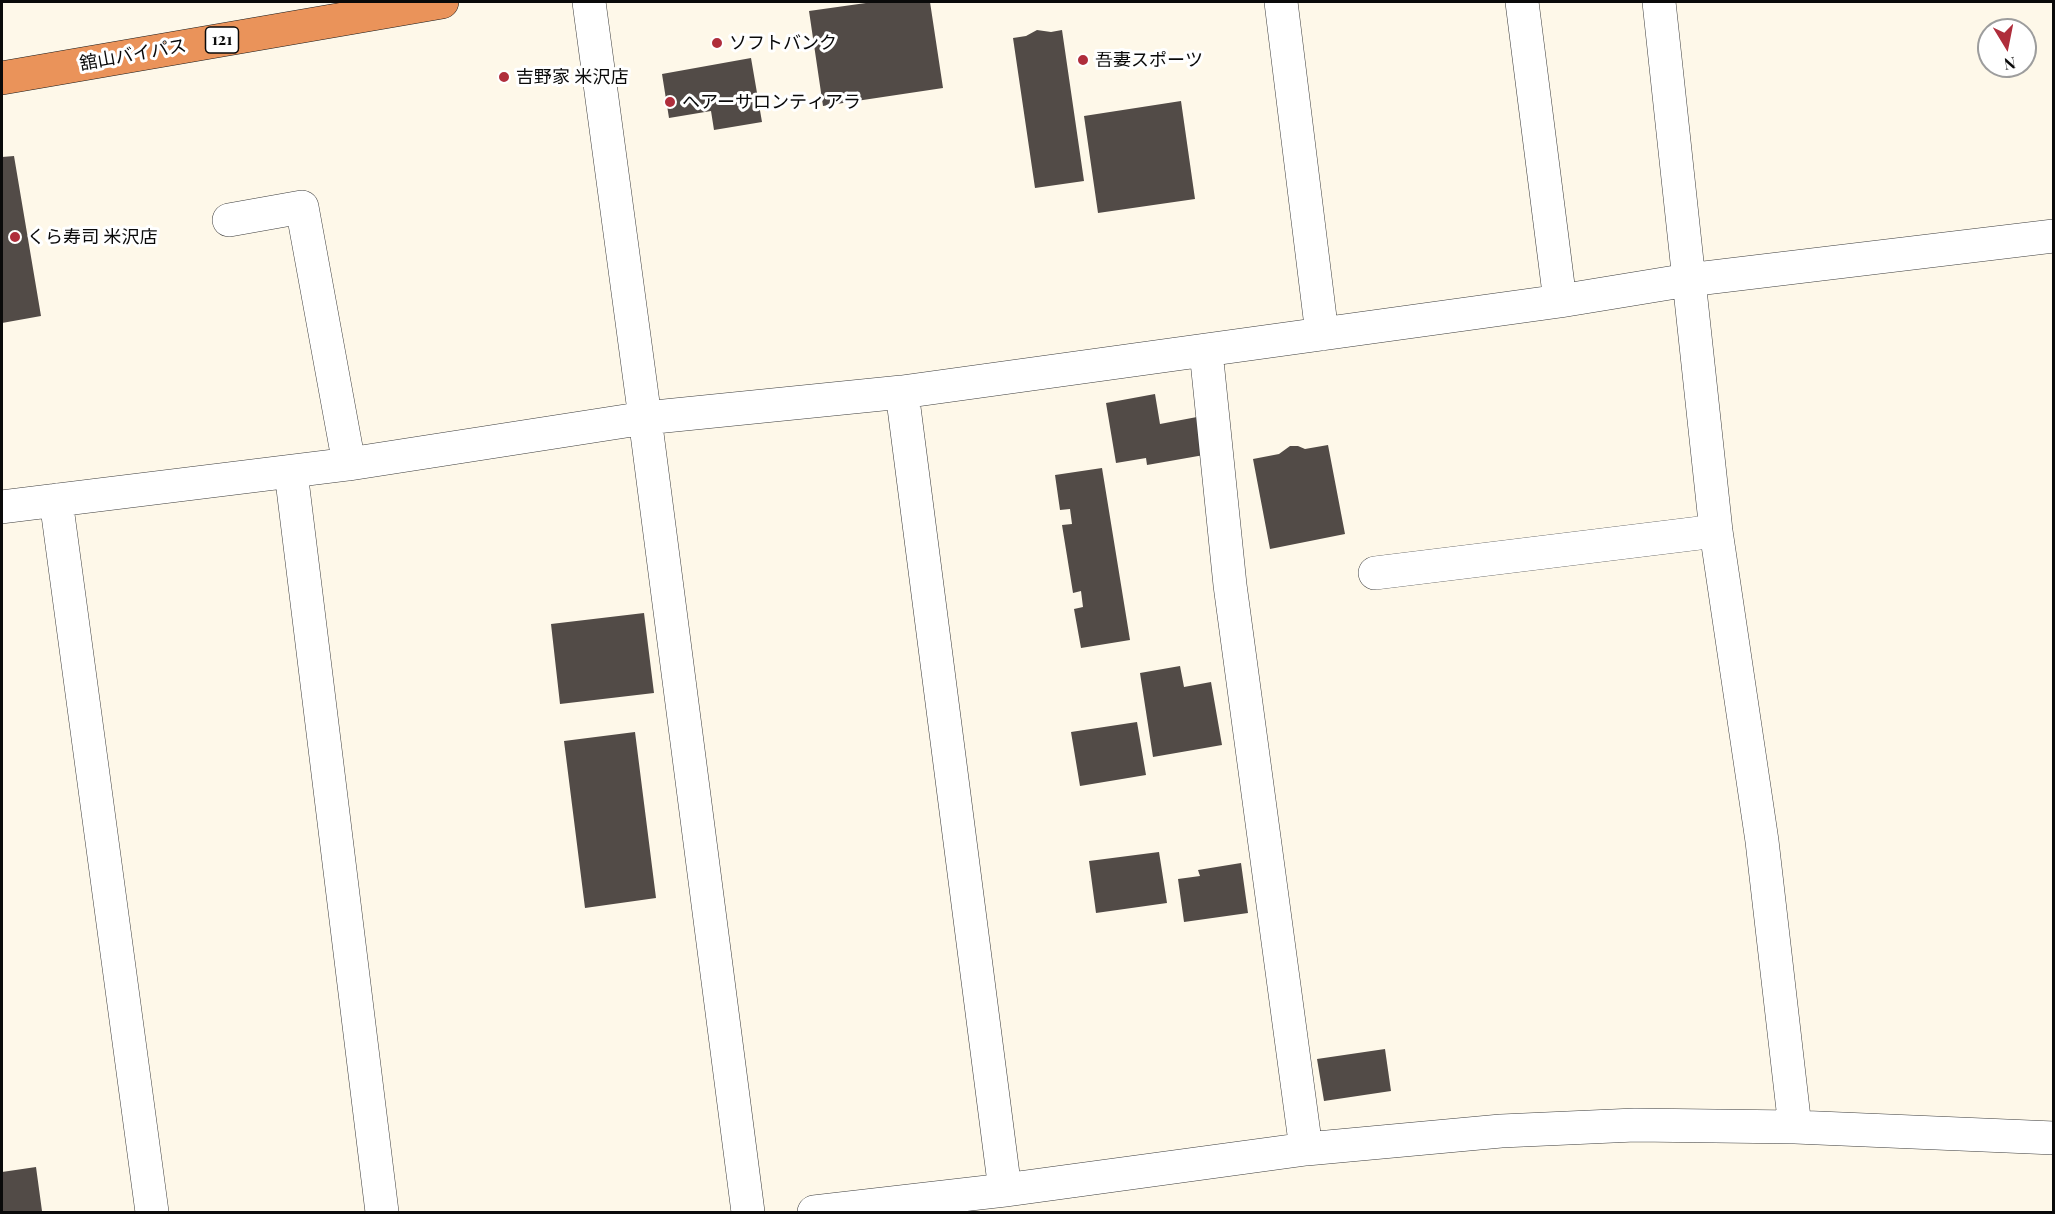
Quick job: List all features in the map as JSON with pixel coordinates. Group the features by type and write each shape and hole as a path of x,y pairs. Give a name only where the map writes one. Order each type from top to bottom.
{"highway":[{"name":"舘山バイパス","path":"2,78 442,2"}],"street":[{"path":"589,2 748,1212"},
{"path":"1281,2 1323,334"},
{"path":"1522,2 1560,301"},
{"path":"1659,2 1716,531 1762,841 1795,1127"},
{"path":"229,220 302,207 348,464"},
{"path":"2,507 291,472 645,418 902,392 1560,301 1688,280 2054,236"},
{"path":"1206,351 1230,585 1306,1149"},
{"path":"902,392 1005,1190"},
{"path":"291,472 382,1212"},
{"path":"56,500 152,1212"},
{"path":"1375,573 1716,531"},
{"path":"814,1212 1005,1190 1306,1149 1501,1131 1635,1125 1795,1127 2054,1138"}],"building":[{"path":"873,2 930,2 943,88 823,106 809,11"},
{"path":"1037,30 1051,32 1062,30 1084,181 1035,188 1013,38 1026,36"},
{"path":"751,58 762,122 714,130 711,111 669,118 662,74"},
{"path":"1181,101 1195,199 1098,213 1084,116"},
{"name":"くら寿司 米沢店","path":"14,156 41,316 2,323 2,157"},
{"path":"1155,394 1160,424 1197,417 1204,455 1147,465 1146,458 1116,463 1106,403"},
{"path":"1328,445 1345,534 1270,549 1253,459 1279,454 1290,446 1305,449"},
{"path":"1102,468 1130,640 1081,648 1074,609 1083,607 1081,591 1073,593 1062,525 1072,524 1070,509 1060,510 1055,475"},
{"path":"644,613 654,693 560,704 551,624"},
{"path":"1180,666 1184,687 1211,682 1222,745 1153,757 1140,673"},
{"path":"1137,722 1146,775 1080,786 1071,732"},
{"path":"635,732 656,898 585,908 564,741"},
{"path":"1159,852 1167,903 1096,913 1089,861"},
{"path":"1241,863 1248,913 1184,922 1178,879 1200,876 1198,870"},
{"path":"1385,1049 1391,1091 1324,1101 1317,1059"},
{"path":"36,1167 42,1211 2,1212 2,1172"}],"place":[{"name":"ソフトバンク","path":"717,43"},
{"name":"吾妻スポーツ","path":"1083,60"},
{"name":"吉野家 米沢店","path":"504,77"},
{"name":"ヘアーサロンティアラ","path":"670,102"},
{"name":"くら寿司 米沢店","path":"15,237"}]}
